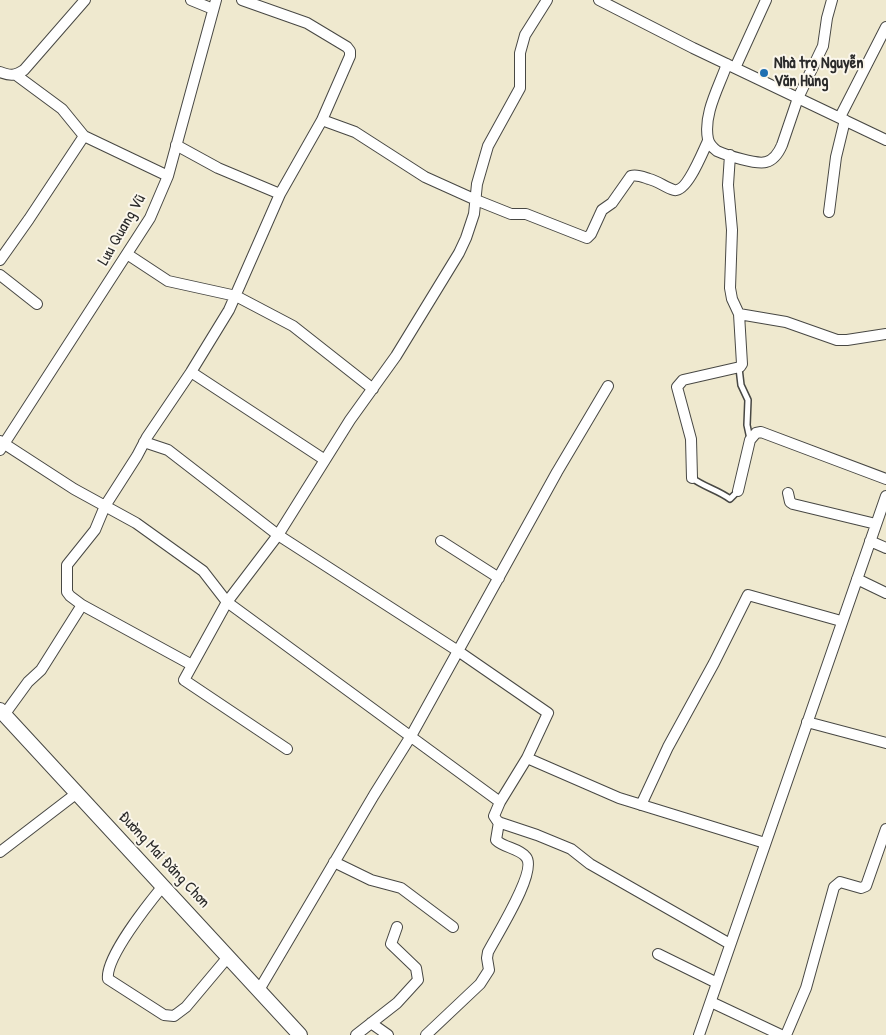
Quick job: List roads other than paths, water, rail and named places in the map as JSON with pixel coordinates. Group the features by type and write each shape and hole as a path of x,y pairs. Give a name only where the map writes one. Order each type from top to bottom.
{"main road":[{"name":"Đường Mai Đăng Chơn","path":"2,713 300,1035"}],"street":[{"path":"0,72 9,76 16,75 24,70 85,0"},
{"path":"191,0 215,5"},
{"path":"192,665 70,596 67,592 67,566 95,530 105,506 138,456 144,442 218,330 236,296 280,194 322,120 350,56 350,51 347,47 307,23 242,0"},
{"path":"287,749 184,680 227,602 278,535 350,420 416,325 459,253 470,228 476,200 477,184 488,146 520,88 520,53 525,35 547,0"},
{"path":"600,0 731,66 886,140"},
{"path":"322,120 355,132 426,176 476,200 511,214 526,214 587,238 591,234 602,210 612,203 630,176 635,175 654,180 675,190 681,189 689,179 708,141 708,121 731,66 766,0"},
{"path":"708,141 718,151 730,155 759,162 767,162 773,158 782,146 798,98 823,46 832,0"},
{"name":"Lưu Quang Vũ","path":"1,445 150,218 168,176 215,5"},
{"path":"829,212 842,119 886,26"},
{"path":"16,75 62,109 84,136 168,176"},
{"path":"0,260 84,136"},
{"path":"176,145 218,168 280,194"},
{"path":"692,478 691,439 677,387 683,380 739,368 742,364 739,314 732,299 730,288 732,230 728,185 730,155"},
{"path":"127,254 168,281 236,296 293,326 373,389"},
{"path":"0,275 37,304"},
{"path":"739,314 786,322 838,340 886,334"},
{"path":"191,372 324,460"},
{"path":"259,990 411,736 557,472 608,386"},
{"path":"738,492 750,440 756,433 766,433 886,479"},
{"path":"144,442 168,450 278,535 458,651 548,713 527,758 500,802 494,816 499,822 571,849 590,864 730,944"},
{"path":"1,445 74,489 136,523 204,571 227,602 500,802"},
{"path":"788,494 790,502 793,504 876,524"},
{"path":"699,1035 886,496"},
{"path":"441,541 499,578"},
{"path":"870,541 886,548"},
{"path":"857,579 886,593"},
{"path":"641,805 668,747 714,663 748,595 841,622"},
{"path":"2,713 28,682 41,670 82,604"},
{"path":"807,722 886,743"},
{"path":"527,758 619,798 765,843"},
{"path":"0,852 77,793"},
{"path":"426,1035 480,984 489,970 486,958 488,952 521,890 527,872 527,858 523,853 502,845 496,840 499,822"},
{"path":"786,1035 806,988 834,887 840,882 861,888 866,886 886,829"},
{"path":"334,862 371,880 401,888 453,927"},
{"path":"163,886 143,910 127,934 110,965 107,975 108,979 164,1015 174,1016 186,1007 228,956"},
{"path":"356,1035 398,1003 418,980 416,968 391,944 397,928"},
{"path":"658,954 717,983"},
{"path":"711,1002 781,1035"},
{"path":"371,1023 388,1035"}],"lane":[{"path":"739,368 741,385 748,400 746,424 750,440"},
{"path":"692,478 703,486 720,491 730,499 738,492"}],"place":[{"name":"Nhà trọ Nguyễn Văn Hùng","path":"764,73"}]}
